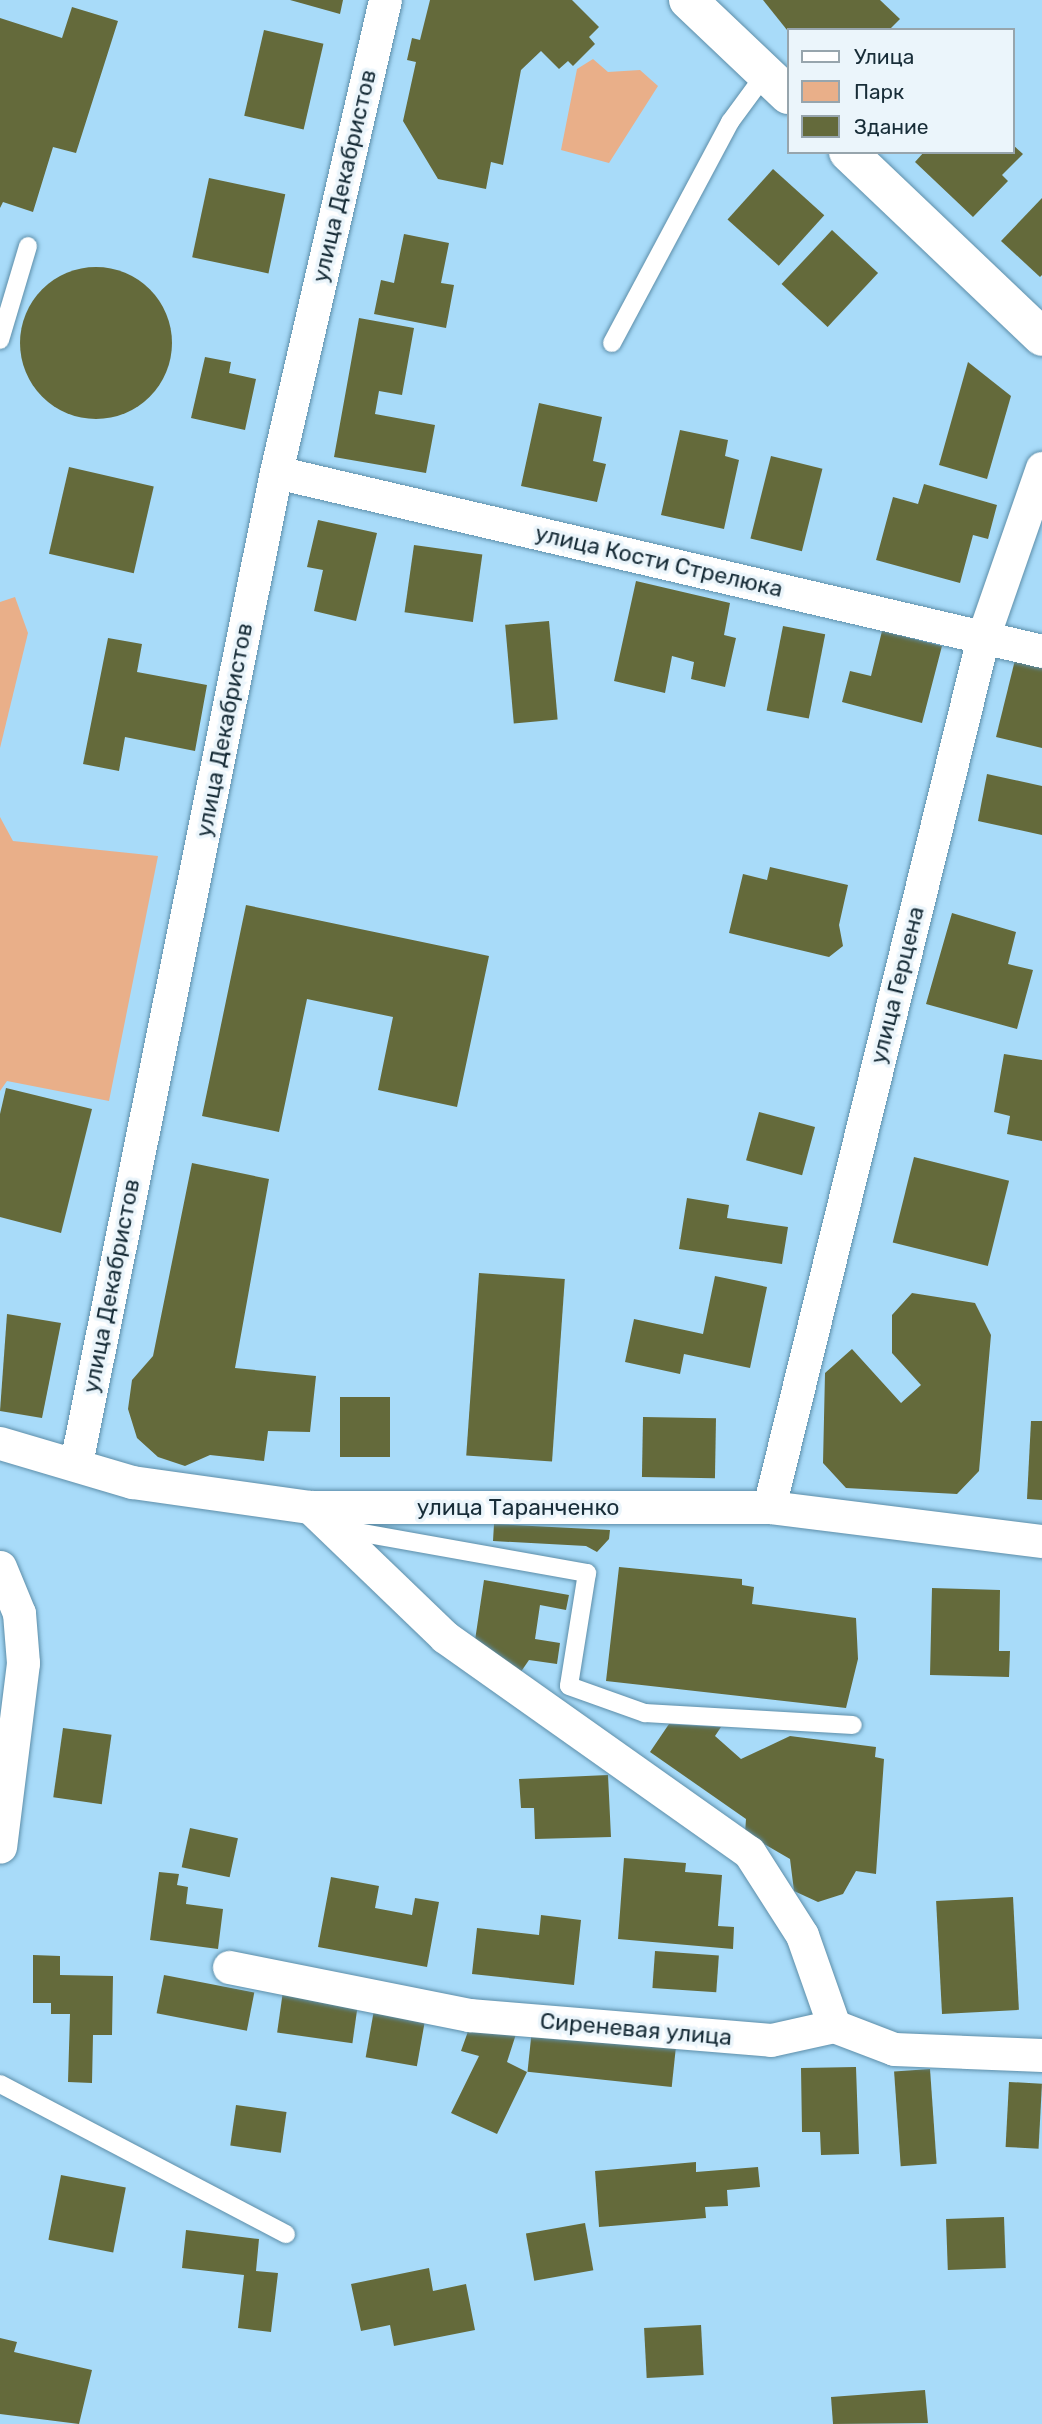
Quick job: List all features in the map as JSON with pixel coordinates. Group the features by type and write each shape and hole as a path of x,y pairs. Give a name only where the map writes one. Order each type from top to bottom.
{"street":[{"name":"улица Декабристов","path":"76,1463 276,472 385,0"},
{"path":"688,0 777,84"},
{"path":"850,154 1042,337"},
{"name":"улица Герцена","path":"769,1507 983,637 1042,468"},
{"name":"улица Кости Стрелюка","path":"276,472 1042,651"},
{"name":"улица Таранченко","path":"0,1443 76,1463 132,1482 322,1518 769,1507 1042,1541"},
{"path":"322,1518 445,1637 749,1852 802,1935 834,2026 894,2049 1042,2056"},
{"path":"0,1567 19,1613 23,1663 0,1847"},
{"name":"Сиреневая улица","path":"229,1967 469,2015 771,2040 834,2026"}],"lane":[{"path":"612,342 730,122 777,84"},
{"path":"0,340 28,246"},
{"path":"322,1518 587,1573 569,1686 645,1713 853,1725"},
{"path":"0,2084 286,2234"}],"green space":[{"path":"593,59 608,72 640,70 658,86 609,163 561,150 577,69"},
{"path":"15,597 28,633 0,748 0,602"},
{"path":"0,817 13,841 158,856 109,1101 7,1081 0,1091"}],"building":[{"path":"290,0 343,0 340,14"},
{"path":"430,0 572,0 599,27 589,37 595,44 573,66 568,61 559,69 541,51 521,70 503,165 491,162 486,189 438,179 403,121 416,62 407,60 412,38 420,40"},
{"path":"763,0 880,0 900,19 891,28 786,29"},
{"path":"72,7 118,21 76,153 53,147 33,212 3,202 0,208 0,18 62,38"},
{"path":"264,30 323,44 304,129 244,116"},
{"path":"1014,146 1023,154 1002,175 1008,181 973,217 915,162 922,154 1014,154"},
{"path":"773,169 824,215 779,266 727,220"},
{"path":"209,178 285,194 268,273 192,257"},
{"path":"1042,198 1042,275 1040,277 1001,241"},
{"path":"832,230 878,273 828,327 782,284"},
{"path":"404,234 449,243 441,283 454,285 446,328 374,314 381,280 394,283"},
{"path":"96,267 125,272 150,289 167,314 172,343 167,372 150,397 125,414 96,419 67,414 42,397 25,372 20,343 25,314 42,289 67,272"},
{"path":"359,318 414,328 402,395 379,391 375,414 435,425 426,473 334,457"},
{"path":"205,357 231,362 229,373 256,379 245,430 191,418"},
{"path":"968,362 1011,396 987,479 939,465"},
{"path":"539,403 602,417 593,461 606,464 597,502 521,486"},
{"path":"680,430 728,440 725,456 739,460 724,529 661,515"},
{"path":"771,456 822,469 802,551 750,538"},
{"path":"69,467 154,487 134,573 49,554"},
{"path":"924,484 997,505 988,539 973,535 960,583 876,560 893,497 918,504"},
{"path":"318,520 377,533 356,621 314,611 323,570 307,567"},
{"path":"414,545 482,555 473,622 405,612"},
{"path":"636,581 730,603 724,635 736,638 725,687 691,679 694,662 672,656 665,693 614,681"},
{"path":"549,621 558,720 514,723 505,625"},
{"path":"783,626 825,634 809,719 767,710"},
{"path":"882,631 942,646 922,723 842,702 850,671 871,676"},
{"path":"108,638 142,644 137,672 207,685 195,751 125,737 119,771 83,764"},
{"path":"1015,660 1042,667 1042,748 996,737"},
{"path":"987,774 1042,786 1042,835 978,821"},
{"path":"770,867 848,885 839,925 843,946 829,957 729,933 743,874 767,880"},
{"path":"246,905 489,956 457,1107 378,1090 393,1017 307,999 279,1132 202,1116"},
{"path":"952,913 1016,932 1008,964 1033,970 1017,1029 926,1004"},
{"path":"1004,1054 1042,1060 1042,1141 1007,1134 1010,1116 994,1112"},
{"path":"6,1088 92,1109 61,1233 0,1217 0,1114"},
{"path":"759,1112 815,1127 802,1175 746,1160"},
{"path":"914,1157 1009,1181 988,1266 893,1242"},
{"path":"192,1163 269,1179 235,1368 316,1376 310,1432 268,1431 264,1461 210,1455 185,1466 158,1457 137,1438 128,1409 132,1380 153,1356"},
{"path":"687,1198 729,1205 727,1218 788,1227 782,1264 679,1249"},
{"path":"479,1273 565,1279 552,1462 466,1456"},
{"path":"715,1276 767,1287 750,1368 684,1354 680,1374 625,1362 634,1319 703,1334"},
{"path":"912,1293 975,1303 991,1335 979,1471 957,1494 846,1488 823,1463 825,1373 852,1349 901,1403 921,1385 892,1353 892,1315"},
{"path":"7,1314 61,1323 42,1418 0,1411"},
{"path":"340,1397 390,1397 390,1457 340,1457"},
{"path":"643,1417 716,1418 715,1478 642,1477"},
{"path":"1031,1421 1042,1421 1042,1500 1027,1499"},
{"path":"494,1524 610,1530 609,1539 597,1552 586,1546 493,1541"},
{"path":"619,1567 742,1579 742,1585 754,1587 752,1604 856,1618 858,1659 846,1708 606,1681"},
{"path":"484,1580 569,1595 566,1610 540,1605 535,1639 560,1643 557,1664 529,1660 518,1676 474,1647"},
{"path":"932,1588 1000,1590 999,1651 1010,1651 1009,1677 930,1675"},
{"path":"669,1724 721,1727 715,1736 741,1759 790,1736 876,1747 875,1757 884,1759 876,1874 856,1871 843,1894 818,1902 794,1891 790,1859 745,1833 746,1819 650,1752"},
{"path":"63,1728 112,1735 102,1804 53,1797"},
{"path":"608,1775 611,1837 535,1839 534,1808 521,1808 519,1779"},
{"path":"190,1828 238,1838 230,1877 182,1867"},
{"path":"624,1858 686,1863 685,1872 722,1875 718,1926 734,1927 733,1949 618,1939"},
{"path":"159,1872 179,1874 177,1885 188,1887 186,1904 223,1909 218,1949 150,1940"},
{"path":"331,1877 379,1886 375,1908 412,1915 415,1898 439,1902 427,1967 318,1947"},
{"path":"1013,1897 1019,2010 942,2014 936,1901"},
{"path":"541,1915 581,1920 574,1985 472,1974 477,1928 539,1935"},
{"path":"655,1951 719,1955 716,1992 652,1988"},
{"path":"33,1955 60,1956 60,1975 113,1976 112,2035 93,2035 92,2083 68,2082 70,2014 51,2014 51,2003 33,2003"},
{"path":"164,1975 254,1993 247,2031 157,2013"},
{"path":"283,1991 358,2002 352,2043 277,2033"},
{"path":"374,2010 425,2019 417,2066 366,2057"},
{"path":"471,2023 517,2031 507,2062 527,2072 497,2134 451,2113 479,2056 461,2051"},
{"path":"532,2029 676,2044 672,2087 528,2072"},
{"path":"856,2067 859,2154 821,2155 820,2132 802,2132 801,2068"},
{"path":"930,2069 937,2164 901,2166 894,2072"},
{"path":"1009,2082 1042,2084 1039,2149 1006,2147"},
{"path":"236,2105 287,2112 281,2153 230,2146"},
{"path":"696,2162 696,2172 758,2167 760,2187 727,2190 728,2206 705,2207 706,2218 599,2227 595,2171"},
{"path":"61,2175 126,2188 113,2252 48,2240"},
{"path":"1004,2217 1006,2268 948,2270 946,2219"},
{"path":"585,2223 593,2270 534,2281 526,2233"},
{"path":"186,2230 259,2239 256,2271 278,2273 271,2332 238,2328 244,2275 182,2268"},
{"path":"429,2268 433,2291 466,2284 475,2330 394,2346 390,2325 361,2331 351,2284"},
{"path":"701,2325 704,2375 647,2378 644,2328"},
{"path":"0,2338 17,2342 14,2352 92,2370 79,2424 0,2414"},
{"path":"925,2390 928,2423 833,2424 831,2397"}]}
